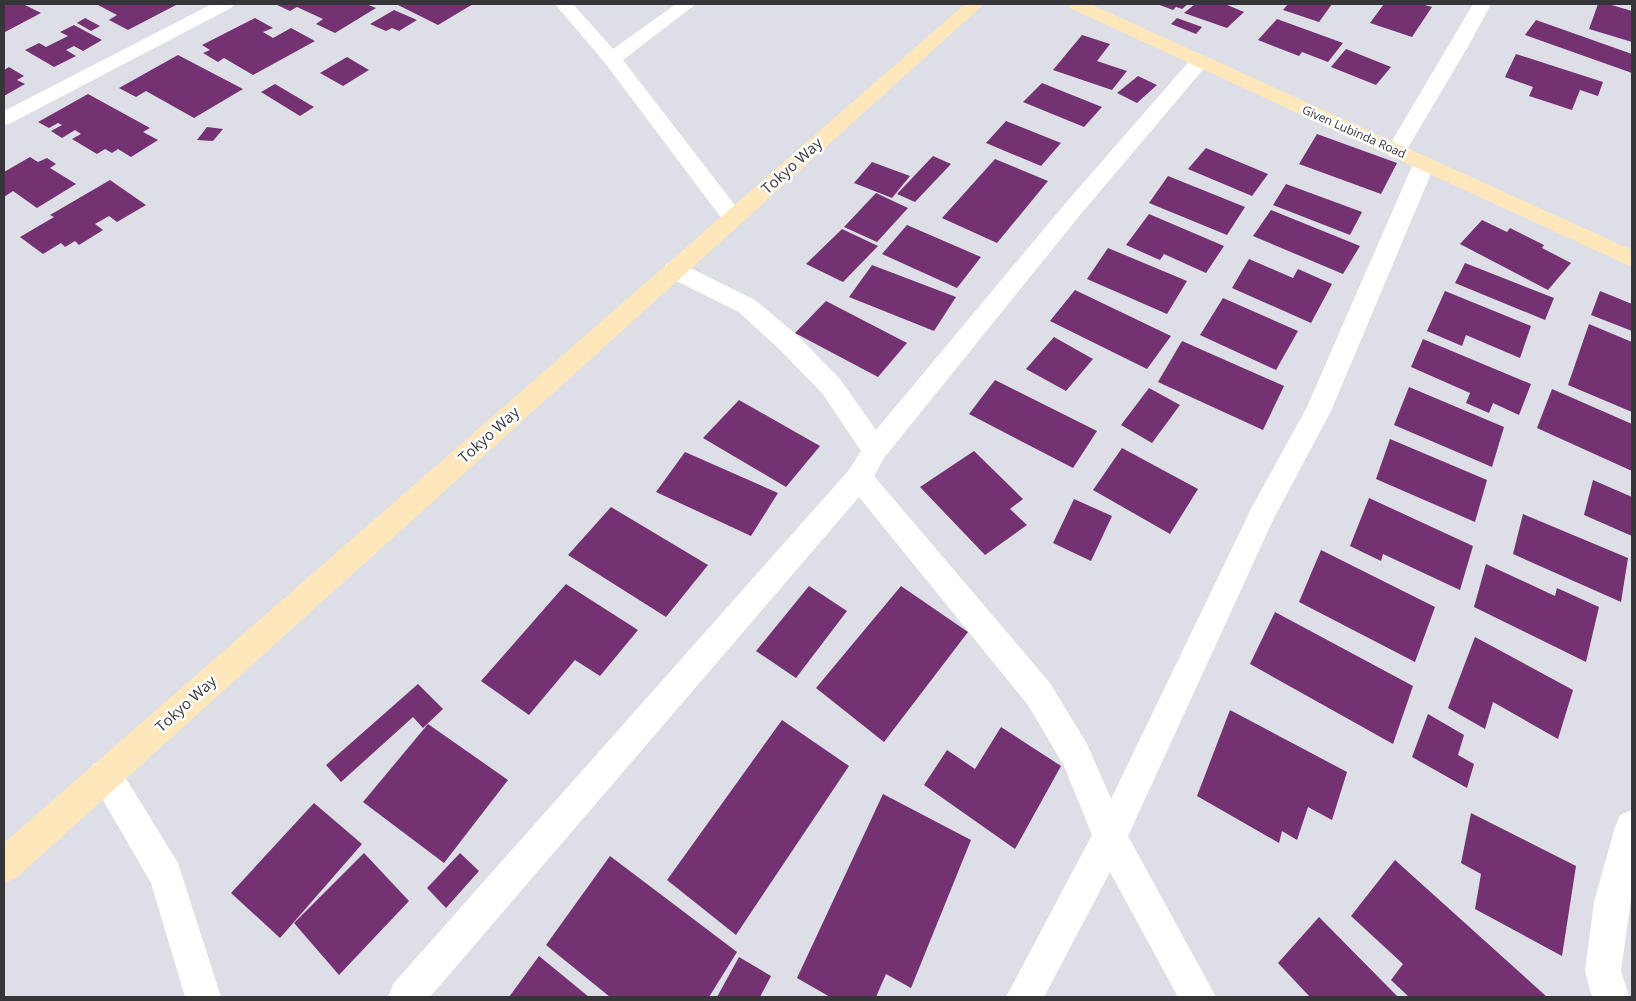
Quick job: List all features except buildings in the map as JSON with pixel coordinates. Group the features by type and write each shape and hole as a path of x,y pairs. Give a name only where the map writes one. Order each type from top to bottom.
{"main road":[{"name":"Tokyo Way","path":"4,866 975,4"},
{"name":"Given Lubinda Road","path":"1076,4 1632,259"}],"street":[{"path":"4,119 225,4"},
{"path":"564,4 612,59 734,218"},
{"path":"612,59 687,4"},
{"path":"1396,151 1460,45 1482,4"},
{"path":"406,997 859,478 875,450 1072,210 1199,62"},
{"path":"1024,997 1110,837 1263,513 1318,411 1424,164"},
{"path":"674,270 748,306 788,342 831,386 875,450"},
{"path":"859,478 1039,694 1076,754 1110,837 1198,997"},
{"path":"105,776 166,875 204,997"},
{"path":"1610,997 1603,971 1612,902 1632,827"}]}
